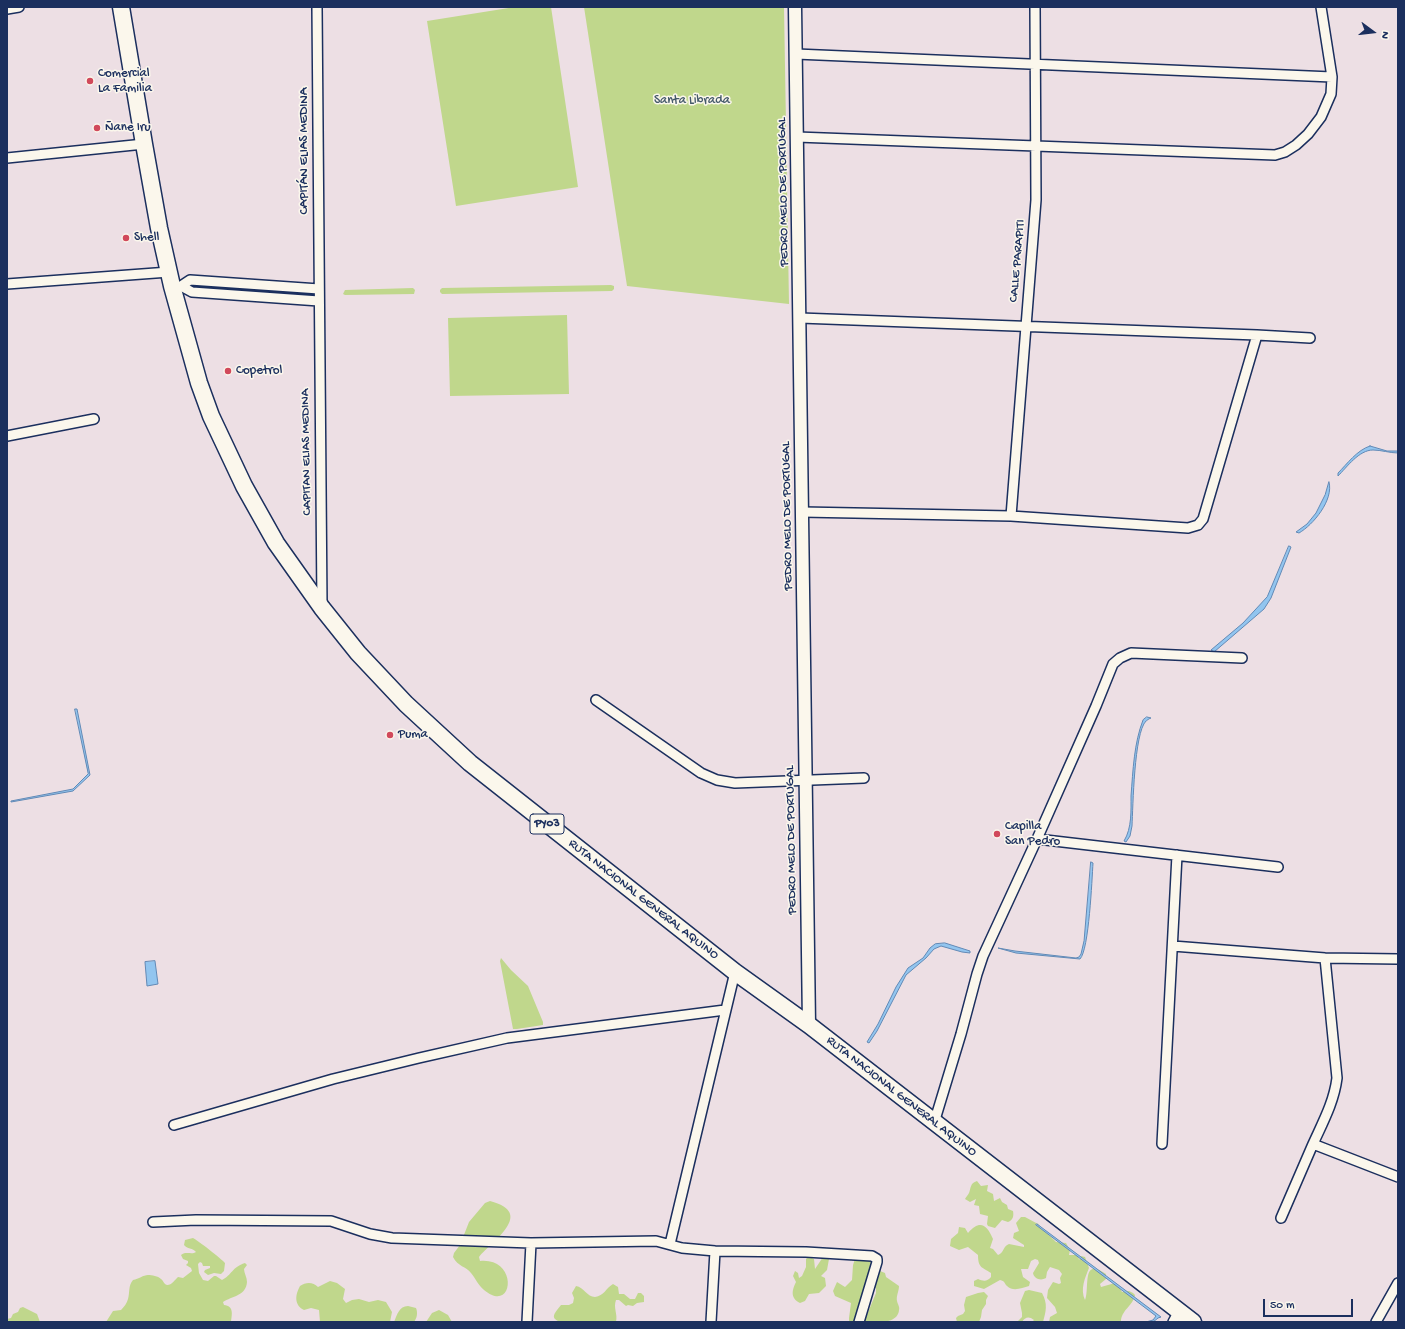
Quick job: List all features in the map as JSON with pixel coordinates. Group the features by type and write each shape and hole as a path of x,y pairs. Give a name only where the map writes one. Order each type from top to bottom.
{"highway":[{"name":"RUTA NACIONAL GENERAL AQUINO","path":"122,7 144,144 174,281 199,383 211,416 226,451 276,543 322,608 358,653 406,704 470,763 735,972 809,1025 934,1123 1176,1317 1193,1322"}],"street":[{"path":"7,9 19,7"},
{"name":"CAPITÁN ELIAS MEDINA","path":"317,7 319,295"},
{"name":"PEDRO MELO DE PORTUGAL","path":"796,7 809,1025"},
{"name":"CALLE PARAPITI","path":"1011,516 1036,200 1035,7"},
{"path":"797,137 1275,155 1285,152 1296,145 1308,134 1321,117 1328,100 1332,86 1332,77 1321,7"},
{"path":"796,54 1332,77"},
{"path":"7,158 144,144"},
{"path":"7,284 190,280 319,295"},
{"path":"174,281 192,292 319,295"},
{"name":"CAPITAN ELIAS MEDINA","path":"319,295 322,608"},
{"path":"800,318 1310,338"},
{"path":"802,512 1011,516 1188,528 1198,525 1203,519 1257,335"},
{"path":"7,436 94,419"},
{"path":"934,1123 983,956 1096,706 1112,664 1131,653 1242,658"},
{"path":"596,700 701,773 717,780 735,783 864,778"},
{"path":"1037,839 1278,867"},
{"path":"1162,1144 1177,855"},
{"path":"1173,946 1326,958 1398,960"},
{"path":"1281,1218 1330,1108 1336,1089 1337,1078 1326,958"},
{"path":"670,1244 735,972"},
{"path":"174,1125 333,1079 508,1038 725,1010"},
{"path":"1314,1144 1398,1177"},
{"path":"152,1222 196,1220 331,1221 370,1234 392,1238 532,1242 656,1241 682,1248 715,1251 806,1252 875,1257 877,1262 859,1322"},
{"path":"526,1322 532,1242"},
{"path":"712,1322 715,1251"},
{"path":"1376,1322 1398,1283"}],"green space":[{"path":"515,7 551,7 578,187 456,206 427,21"},
{"name":"Santa Librada","path":"584,7 784,7 789,304 627,286"},
{"path":"193,284 300,292 302,295 193,289"},
{"path":"614,286 612,291 442,294 440,292 442,288"},
{"path":"413,288 415,290 414,294 343,294 345,290"},
{"path":"567,315 569,394 450,396 448,318"},
{"path":"501,958 528,986 543,1025 513,1029 500,961"},
{"path":"977,1181 981,1186 988,1185 987,1191 993,1194 994,1201 1000,1198 1002,1202 1007,1205 1008,1209 1013,1211 1011,1220 1008,1222 1002,1220 995,1228 988,1226 988,1216 980,1214 979,1206 974,1205 976,1199 970,1202 965,1199 972,1184"},
{"path":"490,1201 503,1206 510,1213 510,1220 507,1228 479,1257 480,1261 493,1262 501,1267 506,1275 508,1283 506,1291 502,1295 494,1296 484,1290 473,1275 457,1263 453,1257 460,1245 469,1222 485,1203"},
{"path":"1021,1217 1025,1217 1038,1224 1056,1242 1066,1243 1070,1250 1069,1255 1078,1255 1079,1260 1081,1256 1085,1257 1089,1268 1083,1288 1085,1300 1088,1276 1090,1271 1093,1269 1098,1269 1106,1274 1106,1279 1100,1284 1101,1287 1115,1283 1119,1286 1122,1292 1129,1291 1135,1295 1134,1299 1123,1314 1121,1322 1049,1322 1050,1317 1057,1313 1055,1307 1047,1298 1048,1290 1053,1282 1059,1284 1061,1283 1060,1278 1062,1274 1059,1270 1050,1267 1046,1278 1036,1278 1033,1273 1039,1263 1038,1260 1035,1259 1031,1261 1028,1269 1021,1269 1023,1277 1030,1282 1029,1286 1012,1289 1000,1280 984,1289 974,1286 974,1281 978,1279 983,1281 988,1280 991,1277 991,1273 981,1267 978,1255 968,1247 959,1250 950,1246 951,1239 958,1233 959,1227 965,1228 968,1233 976,1226 980,1225 986,1227 993,1239 990,1248 993,1249 998,1255 1009,1244 1024,1247 1024,1245 1013,1238 1014,1233 1019,1231 1016,1223"},
{"path":"193,1238 225,1263 224,1271 221,1274 214,1273 208,1275 204,1272 210,1268 210,1266 203,1266 200,1262 198,1264 199,1273 203,1280 208,1281 216,1276 222,1280 237,1267 245,1263 247,1265 244,1269 247,1278 246,1287 238,1295 223,1302 224,1305 231,1309 231,1322 106,1322 113,1311 121,1310 125,1305 128,1299 130,1285 133,1280 146,1275 151,1275 158,1277 168,1285 178,1277 183,1278 192,1271 191,1268 186,1265 188,1261 183,1259 181,1255 196,1252 184,1245 185,1240"},
{"path":"856,1256 870,1260 875,1269 885,1273 886,1277 899,1286 897,1301 899,1309 898,1315 895,1318 885,1322 864,1322 876,1293 876,1288 871,1287 856,1322 849,1322 851,1303 835,1296 833,1291 837,1282 845,1287 852,1280 853,1265"},
{"path":"808,1257 814,1259 815,1269 823,1257 828,1257 827,1270 821,1276 825,1278 826,1286 819,1293 809,1294 805,1301 800,1303 793,1296 796,1282 793,1276 795,1271 798,1273 799,1278 802,1276 806,1267 806,1259"},
{"path":"330,1281 337,1283 345,1289 343,1299 346,1303 359,1299 369,1302 378,1300 386,1302 392,1312 390,1322 320,1322 319,1310 311,1308 304,1310 298,1305 296,1296 300,1286 309,1283 318,1287"},
{"path":"613,1284 618,1287 619,1294 624,1294 630,1299 635,1299 638,1293 641,1293 644,1296 644,1302 637,1303 633,1306 626,1306 619,1300 616,1300 616,1322 561,1322 555,1319 555,1312 561,1305 569,1305 573,1303 574,1298 572,1293 576,1286 592,1297 595,1297 603,1294"},
{"path":"1029,1290 1042,1293 1044,1297 1046,1308 1043,1322 1032,1322 1034,1320 1026,1318 1022,1322 1009,1322 1018,1321 1022,1317 1020,1303 1025,1291"},
{"path":"984,1292 988,1296 979,1322 957,1322 956,1318 965,1311 964,1305 966,1297"},
{"path":"408,1306 416,1308 417,1315 414,1322 394,1322 400,1309"},
{"path":"23,1307 37,1314 40,1322 7,1322 7,1319 11,1318 13,1314 18,1312 20,1308"},
{"path":"439,1310 448,1315 452,1322 426,1322 432,1313"}],"water":[{"path":"1370,446 1387,451 1398,451 1398,453 1376,450 1368,451 1358,456 1338,476 1338,473 1352,458"},
{"path":"1329,482 1330,489 1321,511 1305,529 1299,533 1296,532 1307,524 1316,513 1325,495"},
{"path":"1289,546 1291,547 1271,598 1264,609 1214,652 1211,650 1243,623 1267,597"},
{"path":"75,709 77,709 90,775 73,791 11,802 73,789 88,774"},
{"path":"1147,717 1151,718 1146,721 1142,728 1139,740 1135,771 1132,826 1130,836 1126,842 1124,841 1127,836 1130,819 1133,767 1136,747 1143,720"},
{"path":"1091,862 1093,863 1088,929 1086,942 1080,959 1016,953 998,948 1076,958 1079,957 1084,941"},
{"path":"945,943 970,951 970,953 941,946 934,949 906,975 877,1031 869,1043 867,1042 878,1024 896,987 908,968 923,958 935,944"},
{"path":"155,961 158,984 147,986 145,962"},
{"path":"1037,1224 1161,1317 1153,1322 1146,1322 1153,1320 1156,1316 1036,1225"}],"place":[{"name":"Comercial La Familia","path":"90,81"},
{"name":"Ñane Iru","path":"97,128"},
{"name":"Shell","path":"126,238"},
{"name":"Copetrol","path":"228,371"},
{"name":"Puma","path":"390,735"},
{"name":"Capilla San Pedro","path":"997,834"}]}
